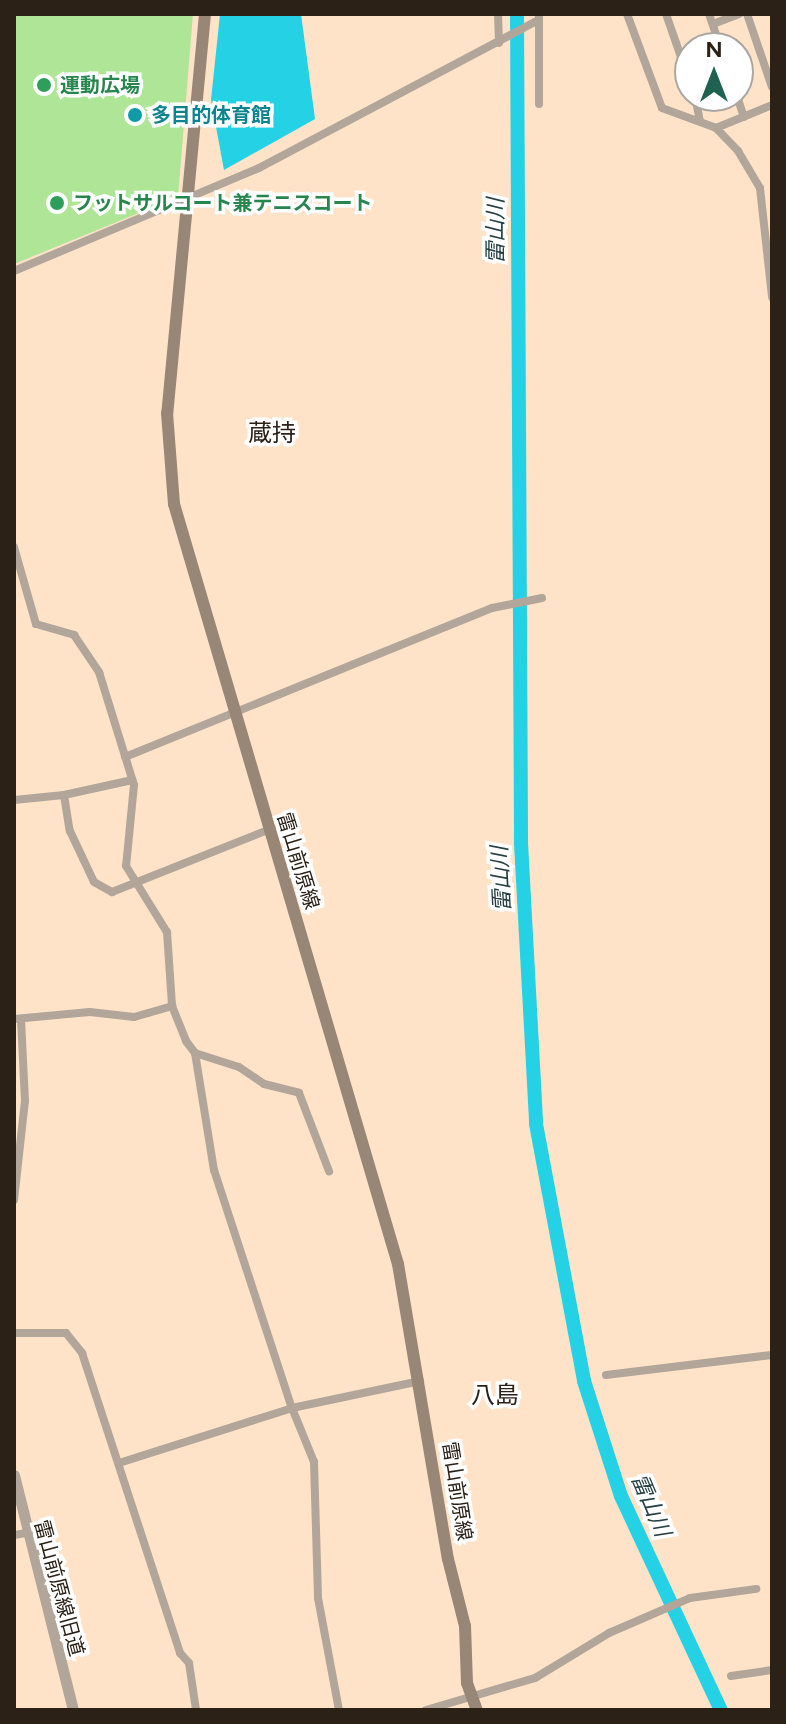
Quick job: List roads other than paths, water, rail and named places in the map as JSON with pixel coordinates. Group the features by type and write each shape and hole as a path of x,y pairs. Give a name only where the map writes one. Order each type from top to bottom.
{"main road":[{"name":"雷山前原線","path":"205,14 167,413 171,490 233,714 384,1212 420,1381 448,1559 465,1626 474,1705"}],"street":[{"path":"498,14 502,41"},
{"path":"627,14 662,108 716,128 738,151 760,188 772,297"},
{"path":"666,14 674,37"},
{"path":"709,14 716,32"},
{"path":"713,24 739,14"},
{"path":"747,14 772,87"},
{"path":"14,271 187,200 502,41 536,19"},
{"path":"536,19 539,104"},
{"path":"716,128 772,105"},
{"path":"698,112 700,121"},
{"path":"742,112 744,117"},
{"path":"14,547 36,624 74,635 99,672 132,780 125,858 167,932 172,1006 195,1053 214,1170 292,1408 314,1462 318,1598 339,1710"},
{"path":"125,757 503,605 542,598"},
{"path":"14,800 64,795 132,780"},
{"path":"64,795 70,831 94,882 112,892 268,830"},
{"path":"14,1200 25,1101 18,1019 90,1012 134,1017 172,1006"},
{"path":"195,1053 239,1067 264,1084 299,1093 329,1171"},
{"path":"14,1333 59,1331 77,1344 180,1653 189,1663 196,1710"},
{"path":"606,1375 772,1355"},
{"path":"119,1463 292,1408 420,1381"},
{"name":"雷山前原線旧道","path":"14,1475 20,1534 73,1710"},
{"path":"426,1710 474,1705 535,1678 609,1633 690,1598 756,1589"},
{"path":"731,1676 772,1670"}],"water":[{"path":"220,14 301,14 315,119 224,170 211,100"}],"waterway":[{"name":"雷山川","path":"517,14 521,843 536,1124 584,1381 621,1496 721,1710"}],"place":[{"name":"運動広場","path":"44,85"},
{"name":"多目的体育館","path":"135,115"},
{"name":"フットサルコート兼テニスコート","path":"57,203"}],"district":[{"name":"蔵持","path":"272,433"},
{"name":"八島","path":"495,1395"}]}
